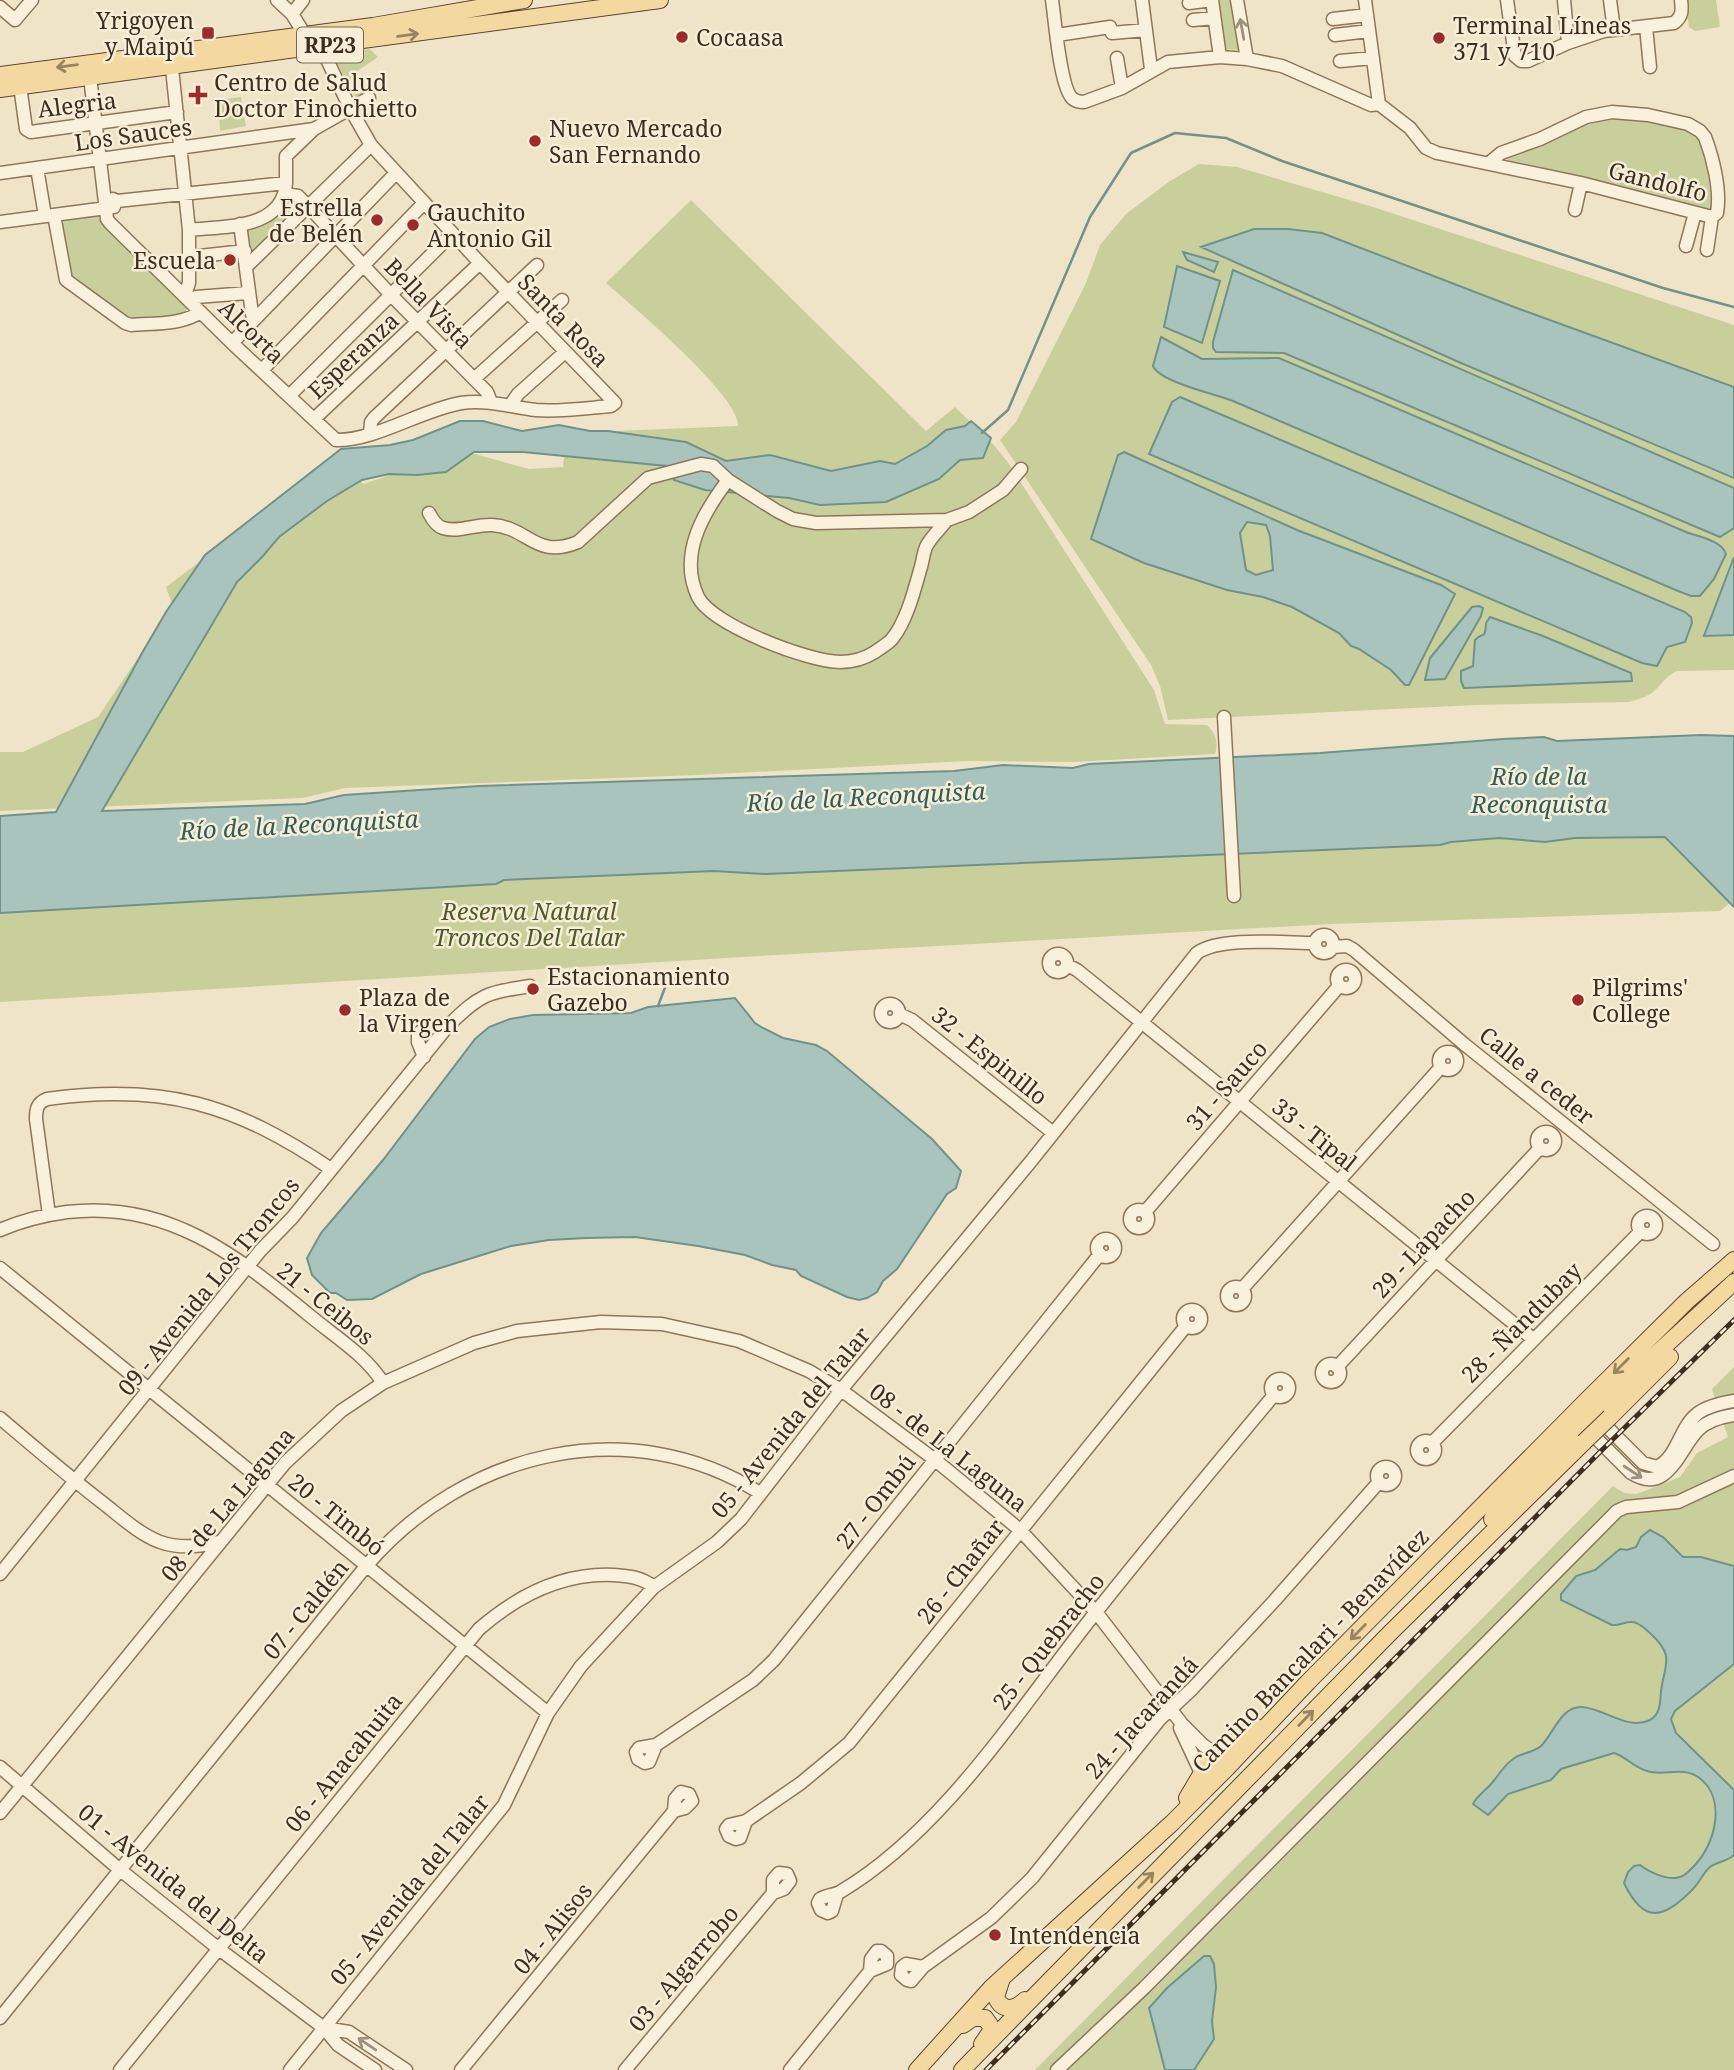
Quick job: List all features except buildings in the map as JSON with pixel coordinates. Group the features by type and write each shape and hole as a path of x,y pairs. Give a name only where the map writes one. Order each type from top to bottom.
{"main road":[{"name":"RP23","path":"0,89 94,77 171,59 523,0"},
{"name":"RP23","path":"0,75 321,47 660,0"},
{"path":"497,4 499,22"},
{"name":"Camino Bancalari - Benavídez","path":"917,2070 1004,1976 1164,1830 1687,1301 1734,1260"},
{"path":"1381,1608 1405,1592 1500,1503 1596,1419 1678,1324 1734,1273"},
{"path":"1640,1369 1734,1282"},
{"name":"Camino Bancalari - Benavídez","path":"962,2070 1389,1634 1584,1442 1596,1419 1734,1293"},
{"path":"1435,1589 1465,1549 1521,1486"},
{"path":"1164,1830 1211,1761 1308,1682"},
{"path":"1004,1976 996,1991 997,2001 1006,2008 1015,2008 1111,1916"},
{"path":"951,2034 973,2018 985,2018 990,2025 989,2036 955,2070"}],"street":[{"path":"0,7 15,20 32,0"},
{"path":"277,0 292,14 305,35"},
{"path":"292,14 303,0"},
{"path":"1052,0 1062,74 1073,99 1084,102 1122,88 1168,62 1220,57 1282,66 1371,105 1379,104 1366,0"},
{"path":"1142,0 1152,69"},
{"path":"1189,3 1212,0 1220,57"},
{"path":"1237,0 1247,59"},
{"path":"1507,0 1515,56 1521,61 1528,61 1604,31 1674,23 1681,6"},
{"path":"1564,0 1568,43"},
{"path":"1611,0 1614,30"},
{"path":"1333,19 1367,15"},
{"path":"1193,20 1214,18"},
{"path":"1057,35 1110,27 1112,33 1146,30"},
{"path":"1646,27 1650,67"},
{"path":"1335,35 1369,31"},
{"name":"Santa Rosa","path":"305,35 321,47 371,145 508,293 615,402 611,406 542,410 491,402 458,404 370,433"},
{"path":"1117,58 1122,88"},
{"path":"1340,61 1373,58"},
{"path":"171,59 189,230 188,298 248,293"},
{"name":"Alcorta","path":"94,77 111,205 107,219 121,236 336,440 370,433"},
{"name":"Alegria","path":"19,86 28,131 177,112"},
{"name":"Los Sauces","path":"286,156 314,129 369,98"},
{"name":"Gandolfo","path":"1379,104 1410,128 1426,148 1437,153 1581,183 1712,217 1717,213 1708,145 1700,131 1688,124 1648,115 1599,113 1500,153 1489,163"},
{"name":"Los Sauces","path":"0,173 314,129"},
{"path":"189,230 265,218 282,201 286,156 283,134"},
{"path":"247,267 371,145"},
{"path":"37,168 66,280 131,326 186,320 201,312"},
{"path":"232,343 396,173"},
{"path":"1575,210 1581,183"},
{"path":"0,222 50,216 111,205 117,201 285,189"},
{"name":"Bella Vista","path":"285,189 308,206 474,379 491,402"},
{"path":"262,370 424,203"},
{"path":"1686,246 1695,213"},
{"path":"1707,250 1712,217"},
{"path":"240,224 253,321"},
{"path":"289,396 452,234"},
{"path":"190,257 245,250"},
{"name":"Esperanza","path":"314,419 480,263"},
{"path":"370,433 374,418 537,265"},
{"path":"474,379 562,300"},
{"path":"511,404 518,394 565,352"},
{"path":"429,513 434,522 442,528 454,530 490,525 503,527 551,549 565,548 578,542 648,478 701,464 713,466 728,480 793,519 816,523 947,520 969,512 1003,489 1021,469"},
{"path":"728,480 710,503 691,549 692,575 698,598 711,612 767,644 836,662 856,661 872,654 891,639 903,618 926,547 947,520"},
{"path":"1224,717 1234,896"},
{"name":"Calle a ceder","path":"1315,943 1317,938 1325,935 1331,938 1333,947 1347,946 1354,950 1464,1044 1713,1244"},
{"name":"05 - Avenida del Talar","path":"290,2070 504,1805 548,1713 581,1666 654,1587 725,1536 1197,953 1205,947 1225,943 1315,943"},
{"name":"33 - Tipal","path":"1067,965 1077,970 1241,1101 1533,1339"},
{"name":"09 - Avenida Los Troncos","path":"0,1574 248,1267 448,1026 476,999 487,994 530,986"},
{"name":"31 - Sauco","path":"1145,1212 1339,986"},
{"name":"32 - Espinillo","path":"900,1014 912,1020 1052,1132"},
{"path":"424,1057 418,1034 428,1027 442,1024 448,1026"},
{"path":"1242,1289 1441,1067"},
{"path":"49,1214 36,1109 47,1099 114,1093 178,1099 253,1123 331,1169"},
{"name":"29 - Lapacho","path":"1337,1367 1540,1148"},
{"name":"21 - Ceibos","path":"0,1230 49,1214 103,1210 150,1216 193,1233 248,1267 369,1364 383,1383"},
{"name":"28 - Ñandubay","path":"1432,1443 1640,1232"},
{"name":"27 - Ombú","path":"656,1745 766,1669 816,1611 934,1459 1100,1254"},
{"name":"20 - Timbó","path":"0,1268 548,1713"},
{"name":"08 - de La Laguna","path":"0,1813 267,1484 285,1463 331,1420 383,1383 452,1352 494,1337 548,1326 621,1322 689,1328 739,1341 809,1370 841,1390 934,1459 1020,1530 1096,1612 1170,1709 1203,1745 1210,1750 1224,1752"},
{"name":"26 - Chañar","path":"746,1821 801,1783 849,1743 1186,1326"},
{"name":"25 - Quebracho","path":"837,1894 895,1851 928,1821 1001,1735 1096,1612 1274,1395"},
{"path":"1596,1419 1643,1463 1657,1467 1671,1455 1690,1421 1698,1413 1734,1401"},
{"path":"1709,1408 1713,1421"},
{"path":"1596,1419 1631,1474 1645,1478 1659,1476 1672,1467 1695,1434 1713,1421 1734,1415"},
{"path":"0,1418 139,1531 162,1543 188,1547 219,1542"},
{"name":"07 - Caldén","path":"0,2018 367,1565 398,1531 455,1492 520,1463 553,1454 614,1450 672,1456 720,1471 760,1493"},
{"path":"1057,2070 1144,1988 1617,1511 1626,1507 1678,1502 1734,1476"},
{"name":"24 - Jacarandá","path":"923,1967 982,1925 1032,1878 1170,1709 1266,1610 1379,1482"},
{"name":"06 - Anacahuita","path":"120,2070 465,1645 494,1616 564,1580 592,1576 624,1576 645,1581 654,1587"},
{"name":"08 - de La Laguna","path":"1170,1709 1201,1773"},
{"name":"01 - Avenida del Delta","path":"0,1767 119,1869 324,2028 338,2045 375,2070"},
{"name":"04 - Alisos","path":"461,2070 674,1811"},
{"name":"03 - Algarrobo","path":"625,2070 773,1893"},
{"path":"790,2070 870,1971"},
{"name":"01 - Avenida del Delta","path":"324,2028 349,2032 405,2070"}],"green space":[{"path":"1217,0 1233,0 1242,50 1225,49"},
{"path":"1685,0 1716,0 1720,27 1695,31 1689,27"},
{"path":"370,49 378,57 356,72 372,93 358,103 334,52"},
{"path":"241,97 246,126 220,131 218,100"},
{"path":"1615,118 1672,127 1698,139 1706,163 1712,208 1710,211 1508,162 1506,158 1589,120"},
{"path":"1199,164 1237,167 1370,206 1734,325 1734,670 1677,671 1643,698 1629,702 1476,705 1168,720 1160,686 1151,665 1000,440 1016,422 1086,283 1100,245 1126,214 1170,181"},
{"path":"289,199 293,199 298,205 297,209 250,254 246,230 248,227 266,222"},
{"path":"691,200 926,431 955,407 992,443 1007,461 1154,690 1165,724 1207,725 1216,738 1215,754 1074,762 967,761 698,775 345,788 303,798 0,811 0,752 23,752 98,717 173,606 166,587 344,453 363,484 464,451 529,469 563,467 566,433 738,426 734,412 704,374 660,330 606,283"},
{"path":"97,215 115,238 182,302 187,308 185,315 132,322 72,278 62,225 64,219"},
{"name":"Reserva Natural Troncos Del Talar","path":"1664,837 1730,903 1720,911 1332,924 0,1002 0,913 495,884 504,880 714,871 766,874 1440,845 1479,839 1547,841"},
{"path":"1734,1367 1734,2070 1035,2070 1613,1486 1624,1493 1637,1494 1680,1477 1697,1453 1728,1437 1712,1389"}],"water":[{"path":"1254,229 1322,233 1734,387 1734,478 1461,363 1201,247"},
{"path":"1183,252 1218,262 1214,272 1187,260"},
{"path":"1177,266 1220,281 1202,343 1164,327"},
{"path":"1233,270 1734,488 1734,528 1720,537 1284,353 1216,352 1213,342"},
{"path":"1161,337 1202,359 1279,358 1709,540 1719,545 1726,554 1714,579 1700,596 1691,596 1233,401 1166,377 1153,366"},
{"path":"1180,397 1685,612 1691,617 1692,623 1685,642 1667,647 1657,666 1642,663 1149,454 1172,402"},
{"name":"Río de la Reconquista","path":"460,421 483,421 522,431 559,425 590,431 608,431 686,442 726,461 770,455 831,471 880,461 895,464 927,446 946,430 965,426 971,421 991,438 983,458 960,460 939,479 886,502 820,505 789,498 705,490 674,480 667,466 523,452 474,452 446,472 389,474 362,480 327,501 279,537 237,582 102,811 305,804 344,795 479,786 954,771 1003,765 1073,768 1089,764 1320,753 1544,737 1557,741 1734,736 1734,907 1665,837 1575,838 1545,842 1499,838 1440,845 766,874 714,871 504,880 496,884 0,913 0,816 56,812 142,653 205,555 341,449 390,445 413,440"},
{"path":"1124,452 1297,530 1441,585 1455,594 1409,685 1405,685 1391,670 1351,646 1339,633 1292,607 1263,597 1227,590 1144,563 1091,539 1118,455","holes":["1247,522 1266,525 1270,536 1273,570 1256,575 1246,570 1240,533"]},
{"path":"1734,557 1734,635 1704,636"},
{"path":"1472,607 1483,608 1481,616 1445,679 1425,680 1430,658"},
{"path":"1490,617 1631,673 1632,681 1464,688 1461,671 1473,666 1475,640 1484,634"},
{"path":"735,998 755,1023 763,1028 783,1038 816,1045 827,1051 932,1139 961,1171 956,1188 947,1194 897,1269 883,1281 877,1292 859,1300 801,1276 796,1270 745,1255 635,1237 549,1240 511,1246 421,1274 372,1299 347,1300 336,1293 330,1293 312,1275 307,1258 321,1233 383,1160 475,1039 489,1027 510,1019 533,1015 631,1013 648,1007"},
{"path":"1650,1530 1663,1537 1683,1557 1701,1557 1734,1566 1734,1664 1675,1711 1671,1719 1676,1733 1734,1790 1734,1855 1710,1867 1693,1889 1673,1907 1655,1913 1639,1906 1624,1883 1628,1872 1634,1866 1640,1865 1659,1875 1675,1878 1685,1874 1701,1858 1712,1835 1715,1809 1713,1797 1698,1777 1687,1772 1646,1771 1614,1753 1561,1769 1551,1780 1508,1794 1488,1815 1473,1804 1508,1763 1541,1746 1563,1715 1575,1708 1590,1708 1633,1723 1650,1720 1656,1714 1666,1666 1666,1654 1658,1641 1637,1623 1612,1625 1561,1600 1561,1594 1576,1576 1595,1570 1620,1549 1636,1547 1641,1537"},
{"path":"1204,1956 1210,1956 1214,1964 1214,2039 1194,2070 1165,2070 1149,2008 1167,1988"}],"waterway":[{"path":"982,433 1008,410 1090,217 1131,153 1175,133 1226,138 1282,161 1663,288 1734,307"},
{"path":"658,1006 666,985 688,973"}],"railway":[{"path":"986,2070 1734,1320"}],"place":[{"name":"Yrigoyen y Maipú","path":"208,33"},
{"name":"Cocaasa","path":"682,37"},
{"name":"Terminal Líneas 371 y 710","path":"1439,38"},
{"name":"Centro de Salud Doctor Finochietto","path":"198,95"},
{"name":"Nuevo Mercado San Fernando","path":"535,141"},
{"name":"Estrella de Belén","path":"377,220"},
{"name":"Gauchito Antonio Gil","path":"413,225"},
{"name":"Escuela","path":"230,260"},
{"name":"Estacionamiento Gazebo","path":"533,989"},
{"name":"Pilgrims' College","path":"1578,1000"},
{"name":"Plaza de la Virgen","path":"345,1010"},
{"name":"Intendencia","path":"995,1935"}]}
